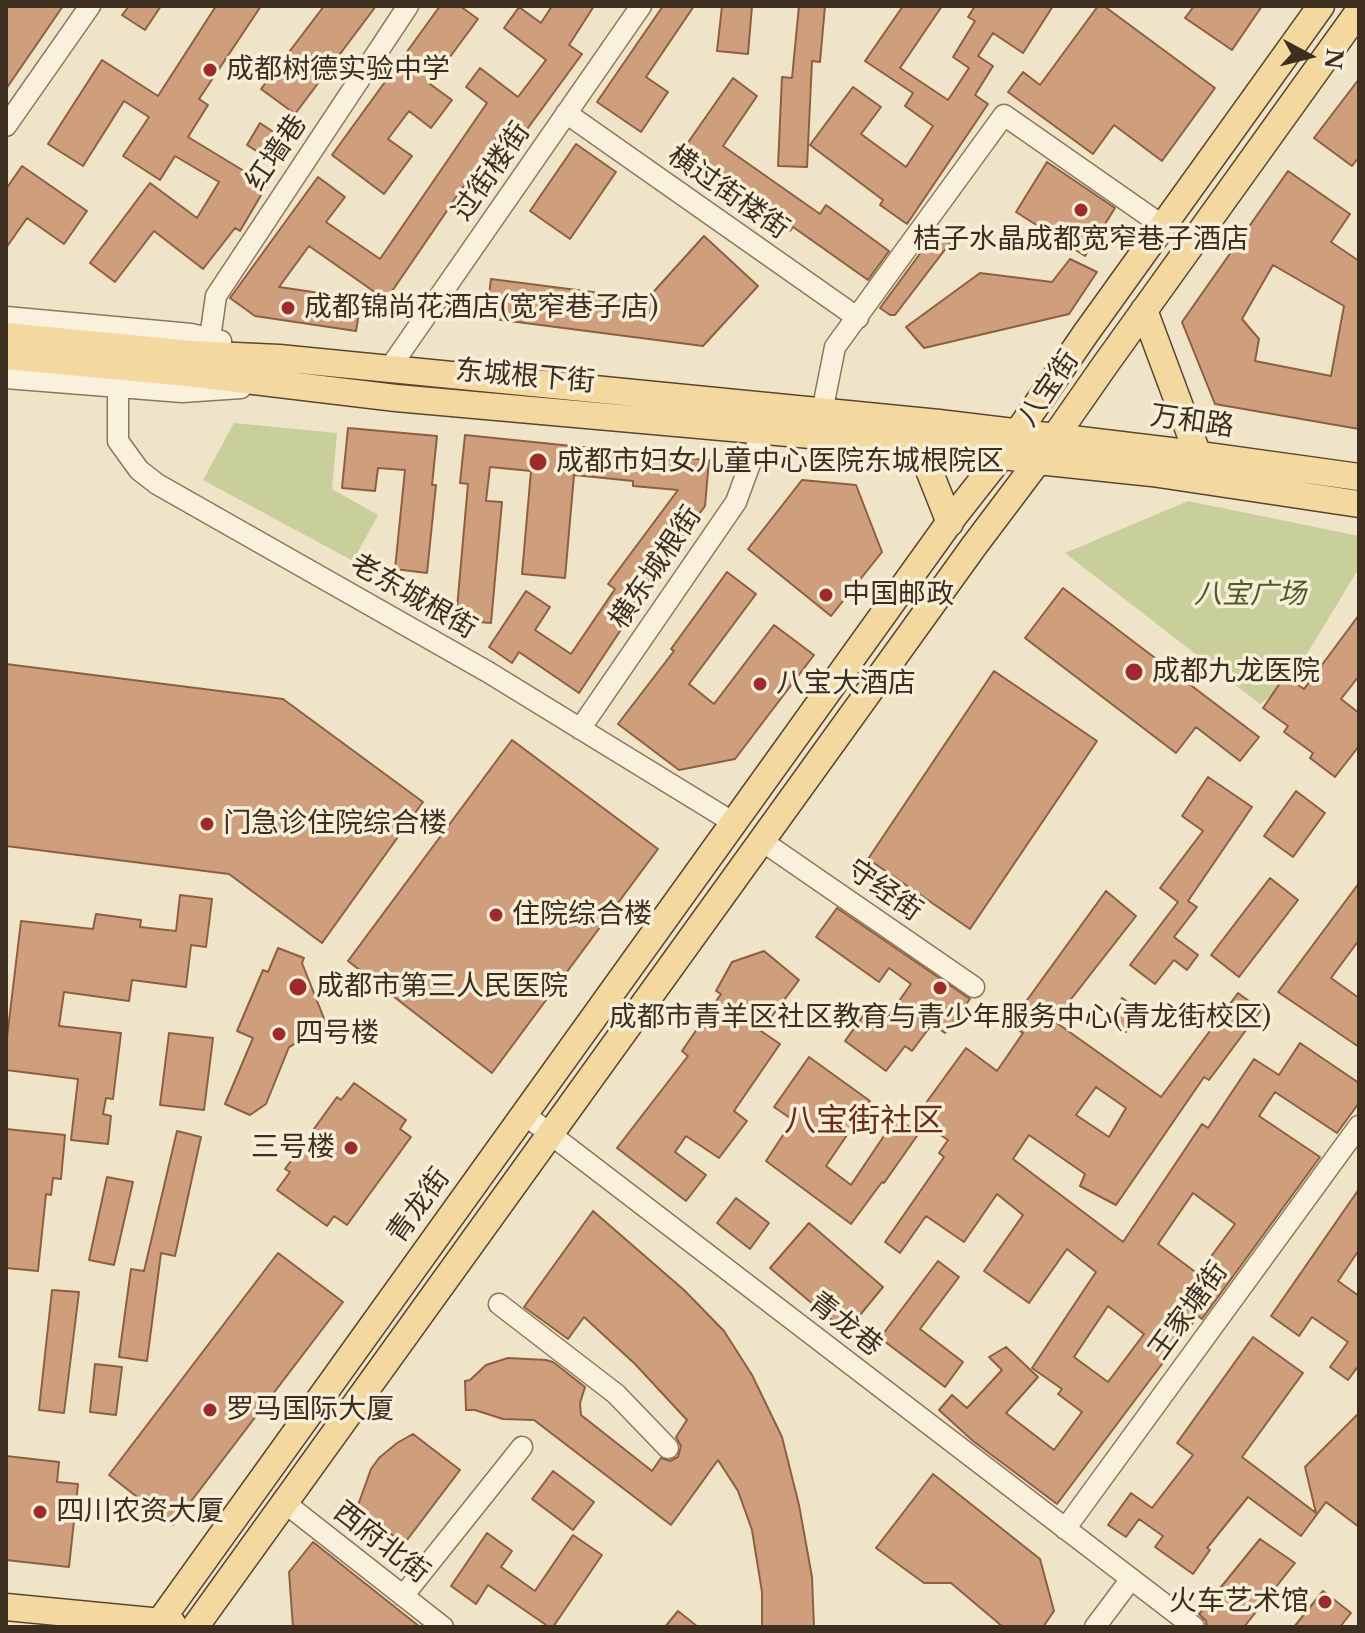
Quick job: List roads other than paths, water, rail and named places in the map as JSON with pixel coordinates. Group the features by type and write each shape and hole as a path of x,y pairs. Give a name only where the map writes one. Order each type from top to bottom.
{"main road":[{"name":"八宝街","path":"734,823 1002,455 1321,6"},
{"name":"八宝街","path":"762,841 1359,11"},
{"path":"1144,310 1198,455"},
{"path":"6,336 192,354 279,371"},
{"path":"6,356 279,371"},
{"name":"东城根下街","path":"279,371 389,369 1016,433"},
{"name":"东城根下街","path":"279,371 396,398 919,445 1038,461"},
{"name":"万和路","path":"1016,433 1359,477"},
{"path":"919,445 950,523"},
{"name":"万和路","path":"1038,461 1152,473 1359,504"},
{"name":"青龙街","path":"158,1625 734,823"},
{"path":"6,1607 158,1625 197,1626 762,841"}],"street":[{"path":"6,126 90,6"},
{"name":"红墙巷","path":"210,338 216,296 408,6"},
{"name":"过街楼街","path":"389,369 641,6"},
{"name":"横过街楼街","path":"566,113 858,318"},
{"path":"822,412 835,347 1004,115 1163,226"},
{"name":"东城根下街","path":"6,317 191,334 210,338 279,371"},
{"name":"东城根下街","path":"6,378 182,392 279,371"},
{"name":"老东城根街","path":"118,389 118,441 139,470 157,484 488,672 734,823"},
{"name":"横东城根街","path":"580,729 736,502 762,431"},
{"name":"守经街","path":"762,841 974,987"},
{"name":"青龙巷","path":"524,1114 1194,1627"},
{"name":"王家塘街","path":"1065,1529 1359,1126"},
{"path":"499,1304 616,1394 668,1448"},
{"path":"403,1596 522,1447"},
{"name":"西府北街","path":"285,1503 443,1627"},
{"path":"1095,1627 1131,1579"}],"place":[{"name":"成都树德实验中学","path":"210,70"},
{"name":"桔子水晶成都宽窄巷子酒店","path":"1081,210"},
{"name":"成都锦尚花酒店(宽窄巷子店)","path":"288,308"},
{"name":"成都市妇女儿童中心医院东城根院区","path":"538,462"},
{"name":"中国邮政","path":"826,595"},
{"name":"成都九龙医院","path":"1134,672"},
{"name":"八宝大酒店","path":"760,684"},
{"name":"门急诊住院综合楼","path":"207,824"},
{"name":"住院综合楼","path":"496,915"},
{"name":"成都市第三人民医院","path":"298,987"},
{"name":"成都市青羊区社区教育与青少年服务中心(青龙街校区)","path":"940,988"},
{"name":"四号楼","path":"279,1034"},
{"name":"三号楼","path":"351,1148"},
{"name":"罗马国际大厦","path":"210,1410"},
{"name":"四川农资大厦","path":"40,1512"},
{"name":"火车艺术馆","path":"1325,1602"}],"district":[{"name":"八宝街社区","path":"864,1122"}],"park label":[{"name":"八宝广场","path":"1250,595"}]}
